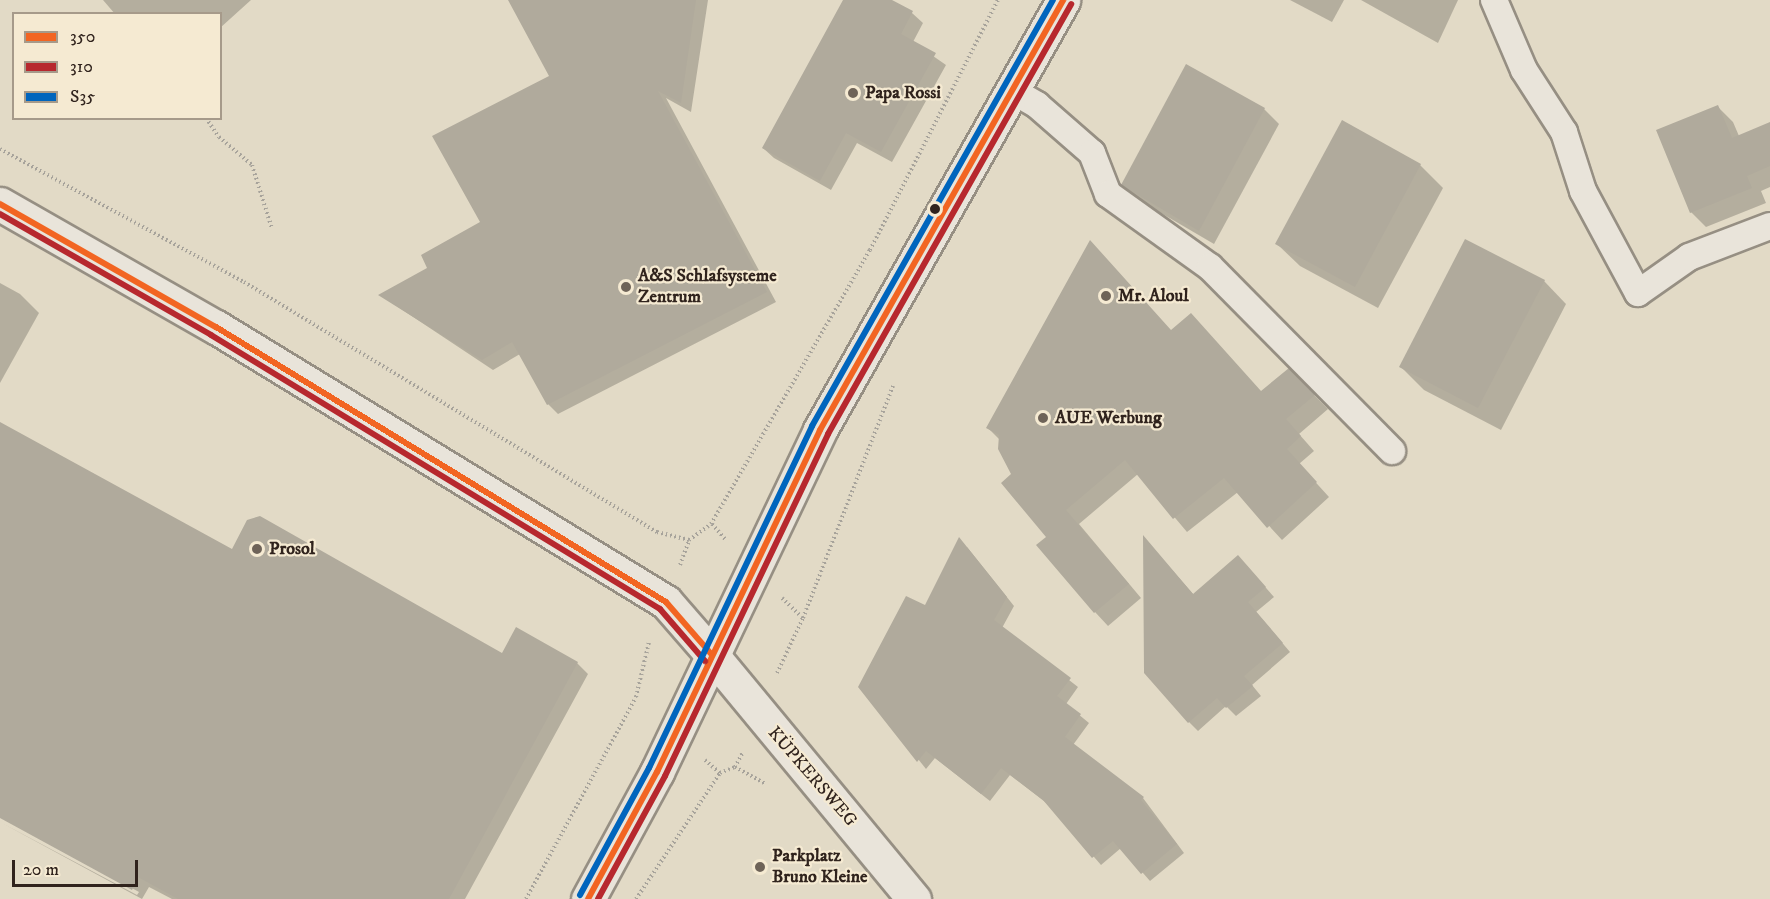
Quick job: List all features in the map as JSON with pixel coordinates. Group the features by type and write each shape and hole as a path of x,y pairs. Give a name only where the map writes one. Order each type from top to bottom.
{"street":[{"path":"588,899 657,772 820,430 1063,0"},
{"name":"KÜPKERSWEG","path":"0,204 226,333 666,602 712,654 760,717 914,899"}],"lane":[{"path":"1494,0 1524,70 1564,132 1583,191 1638,293 1689,257 1770,226"},
{"path":"1013,91 1037,105 1092,153 1108,194 1210,267 1392,451"}],"path":[{"path":"526,899 636,697 645,653 689,540 711,524 870,250 998,0"},
{"path":"207,120 219,137 252,165 272,229"},
{"path":"0,149 244,282 657,532 689,540"},
{"path":"636,899 720,773 735,767 760,717 803,618 898,376"}],"building":[{"path":"508,0 696,0 681,103 658,91 767,292 547,405 512,342 482,360 378,295 427,268 421,255 480,222 432,136 549,76"},
{"name":"Papa Rossi","path":"843,0 892,0 913,11 901,34 936,53 881,152 846,133 820,181 762,148"},
{"path":"1186,64 1265,108 1199,231 1121,185"},
{"path":"1718,105 1732,138 1770,122 1770,166 1747,176 1752,188 1690,213 1656,130"},
{"path":"1342,120 1421,164 1355,287 1275,244"},
{"path":"1465,239 1545,280 1478,408 1399,367"},
{"path":"1090,240 1171,330 1191,313 1261,391 1289,368 1315,395 1286,419 1301,436 1287,449 1317,482 1267,528 1224,478 1173,519 1125,460 1066,510 1129,584 1094,613 1036,545 1046,537 1001,483 1011,474 998,449 999,435 986,428"},
{"path":"0,422 232,549 247,520 260,516 502,653 516,627 578,662 449,899 178,899 138,877 132,890 0,818"},
{"path":"1143,535 1193,594 1238,555 1266,587 1248,602 1283,643 1244,676 1253,686 1226,708 1217,698 1188,723 1144,673"},
{"path":"959,537 1007,597 994,620 1071,678 1057,696 1081,714 1065,737 1144,797 1141,800 1177,844 1141,874 1113,841 1092,858 1043,800 1001,768 981,794 926,751 917,762 858,687 906,596 925,605"}],"transit line":[{"name":"S35","path":"580,895 649,768 812,426 1053,0"},
{"name":"350","path":"588,899 657,772 820,430 1063,0"},
{"name":"310","path":"598,899 665,776 828,434 1071,4"},
{"name":"350","path":"0,204 216,327 666,602 712,655"},
{"name":"310","path":"0,214 211,335 660,609 705,661"}],"place":[{"name":"Papa Rossi","path":"853,93"},
{"name":"A&S Schlafsysteme Zentrum","path":"626,287"},
{"name":"Mr. Aloul","path":"1106,296"},
{"name":"AUE Werbung","path":"1043,418"},
{"name":"Prosol","path":"257,549"},
{"name":"Parkplatz Bruno Kleine","path":"760,867"}]}
